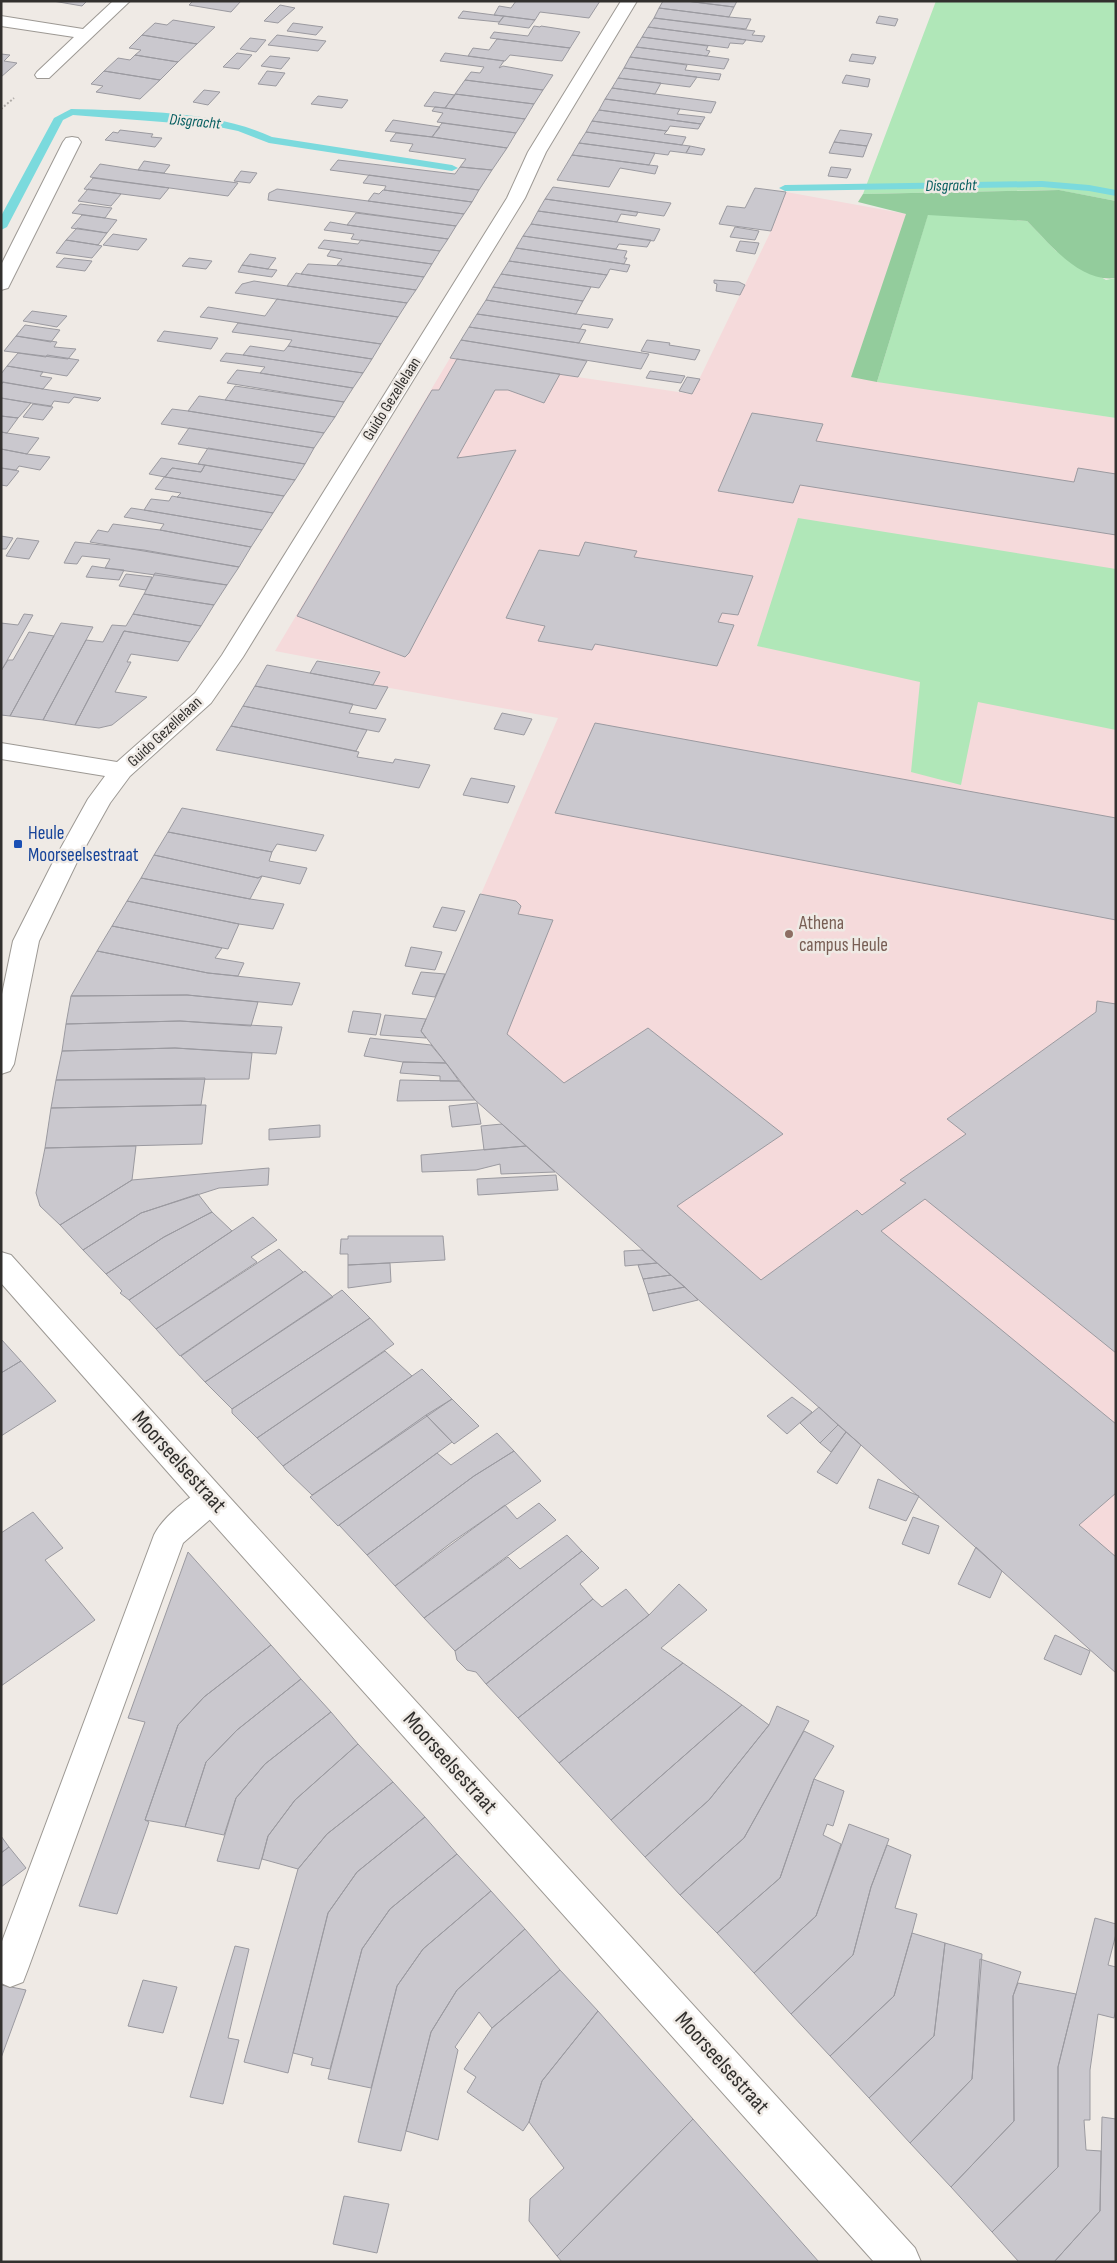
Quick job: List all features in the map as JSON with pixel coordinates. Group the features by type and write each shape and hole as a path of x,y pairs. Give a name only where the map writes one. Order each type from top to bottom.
{"street":[{"path":"43,76 85,34 122,1"},
{"name":"Guido Gezellelaan","path":"122,771 203,698 232,657 516,198 537,152 629,1"},
{"path":"1,21 85,34"},
{"path":"1,284 72,142"},
{"path":"1,750 122,771 100,799 65,862 26,941 1,1064"},
{"name":"Moorseelsestraat","path":"1,1262 211,1499 901,2262"},
{"path":"10,1969 170,1535 211,1499"}],"shaded area":[{"name":"Athena campus Heule","path":"786,192 907,214 851,377 1116,418 1116,1673 475,1100 421,1031 558,718 373,685 380,671 275,651 450,358 692,394 771,231"}],"green space":[{"path":"936,1 1116,1 1116,201 1058,190 863,194"},
{"path":"1059,190 1116,201 1116,278 1103,278 1078,268 1056,250 1027,221 928,215 877,382 851,377 906,214 858,202 863,194"},
{"path":"928,214 1027,221 1056,251 1106,280 1116,278 1116,418 877,382"},
{"path":"798,518 1116,569 1116,730 978,702 961,785 911,772 920,682 757,646"}],"building":[{"path":"53,1 87,1 82,6"},
{"path":"193,1 241,1 231,12 189,5"},
{"path":"516,1 600,1 589,18 540,12 535,20 494,15 499,6 511,8"},
{"path":"663,1 686,1 734,7 729,17 659,8"},
{"path":"686,1 737,1 734,7"},
{"path":"280,5 295,8 278,23 264,21"},
{"path":"659,8 751,19 746,29 654,18"},
{"path":"463,11 504,16 499,22 458,18"},
{"path":"504,16 535,20 529,28 498,24"},
{"path":"879,16 898,19 895,26 876,23"},
{"path":"654,18 755,31 752,35 765,36 762,42 648,27"},
{"path":"173,20 215,27 197,44 142,35 155,23 167,25"},
{"path":"293,23 323,27 316,35 287,31"},
{"path":"534,26 580,32 570,48 490,38 494,32 528,36"},
{"path":"648,27 746,40 743,44 730,43 728,48 642,37"},
{"path":"142,35 197,44 178,62 135,55 141,50 129,48"},
{"path":"277,35 326,41 318,51 268,45"},
{"path":"642,37 708,46 706,50 710,51 707,56 636,47"},
{"path":"250,38 266,40 256,52 240,49"},
{"path":"497,39 570,48 562,61 510,55 505,61 468,56 473,48 489,50"},
{"path":"636,47 729,59 724,69 630,57"},
{"path":"237,53 252,55 239,69 223,67"},
{"path":"445,53 504,61 499,68 503,66 553,75 543,90 465,80 471,72 480,73 484,67 440,61"},
{"path":"1,54 10,55 4,61 17,63 1,77"},
{"path":"852,54 876,57 873,64 849,61"},
{"path":"135,55 178,62 160,80 104,71 118,58 130,60"},
{"path":"270,56 290,58 281,69 261,66"},
{"path":"630,57 687,65 685,70 721,74 719,80 624,68"},
{"path":"624,68 697,77 690,87 618,78"},
{"path":"104,71 160,80 140,99 96,92 103,86 91,84"},
{"path":"267,71 285,73 276,86 258,84"},
{"path":"846,75 870,79 868,87 842,83"},
{"path":"618,78 661,83 655,94 612,88"},
{"path":"465,80 543,90 534,104 455,94"},
{"path":"612,88 716,102 711,113 605,99"},
{"path":"204,90 220,92 208,105 193,102"},
{"path":"434,92 455,95 445,108 424,106"},
{"path":"455,94 534,104 525,119 445,108"},
{"path":"318,96 348,100 342,108 311,104"},
{"path":"605,99 680,109 677,114 705,117 701,124 599,110"},
{"path":"435,107 525,119 516,133 437,122 443,113 432,111"},
{"path":"599,110 701,124 698,129 670,126 667,131 592,121"},
{"path":"393,120 440,127 432,137 385,131"},
{"path":"592,121 667,131 664,134 686,137 682,145 586,132"},
{"path":"442,123 516,133 507,148 432,137"},
{"path":"120,130 153,134 151,137 162,138 155,147 105,140 113,132 118,133"},
{"path":"840,130 872,134 867,146 834,142"},
{"path":"586,132 690,146 686,153 670,151 668,155 579,143"},
{"path":"396,133 507,148 492,170 460,167 466,159 409,151 413,144 390,141"},
{"path":"834,142 867,146 863,157 829,153"},
{"path":"579,143 655,153 649,165 572,155"},
{"path":"690,146 705,149 702,155 686,153"},
{"path":"572,155 658,166 655,174 620,168 609,187 557,180"},
{"path":"338,160 455,174 460,167 492,170 479,190 330,170"},
{"path":"144,161 170,165 164,173 138,170"},
{"path":"100,164 238,183 228,196 90,177"},
{"path":"831,167 851,169 847,178 828,176"},
{"path":"241,171 257,173 250,183 234,181"},
{"path":"369,175 479,190 472,202 384,190 386,186 363,183"},
{"path":"93,178 169,188 160,199 84,189"},
{"path":"553,187 671,203 664,216 545,199"},
{"path":"755,188 786,192 771,231 719,224 727,206 745,208"},
{"path":"88,189 121,194 111,206 78,201"},
{"path":"277,189 464,214 456,226 268,200 269,193"},
{"path":"383,190 472,202 464,214 368,201 374,193 379,194"},
{"path":"545,199 638,212 636,216 621,214 617,222 538,211"},
{"path":"80,204 112,208 105,218 72,213"},
{"path":"538,211 660,229 654,241 531,224"},
{"path":"356,213 456,226 448,239 347,225"},
{"path":"82,215 117,220 107,233 71,228"},
{"path":"330,222 448,239 440,251 351,239 354,234 324,230"},
{"path":"531,224 651,240 647,247 619,244 616,249 523,236"},
{"path":"735,227 759,231 755,240 730,237"},
{"path":"77,228 107,233 98,245 66,240"},
{"path":"113,234 147,239 138,250 103,245"},
{"path":"523,236 627,251 624,258 627,258 624,264 516,248"},
{"path":"66,240 102,246 92,258 56,253"},
{"path":"324,240 358,244 361,240 440,251 432,264 318,248"},
{"path":"740,241 759,243 755,254 736,251"},
{"path":"516,248 630,265 627,272 610,269 607,275 509,261"},
{"path":"331,250 432,264 424,277 343,266 337,265 342,259 327,256"},
{"path":"250,254 276,258 268,269 242,265"},
{"path":"64,258 92,261 85,271 56,267"},
{"path":"189,258 212,261 206,269 182,266"},
{"path":"509,261 607,275 599,288 501,274"},
{"path":"308,264 343,266 424,277 416,290 301,274"},
{"path":"242,265 277,270 272,277 238,272"},
{"path":"296,273 416,290 407,303 287,286"},
{"path":"501,274 591,287 583,301 493,287"},
{"path":"714,280 739,282 745,285 740,295 716,291 717,284 714,283"},
{"path":"254,281 407,303 398,317 235,293 242,284"},
{"path":"493,287 583,301 576,314 486,300"},
{"path":"277,299 398,317 381,344 200,317 208,307 265,316"},
{"path":"486,300 613,319 608,328 583,324 580,329 477,314"},
{"path":"32,311 67,316 57,327 23,321"},
{"path":"477,314 586,330 579,343 469,327"},
{"path":"238,323 381,344 372,359 288,346 292,340 232,332"},
{"path":"25,325 60,330 51,342 16,336"},
{"path":"469,327 649,354 641,369 461,340"},
{"path":"164,331 218,338 211,349 157,341"},
{"path":"16,336 57,342 54,347 76,349 68,359 4,351"},
{"path":"461,340 587,361 578,377 450,358"},
{"path":"647,340 700,350 695,360 641,351"},
{"path":"250,346 284,351 288,346 372,359 363,373 243,355"},
{"path":"18,353 79,360 67,376 7,366"},
{"path":"226,353 363,373 353,388 260,373 265,367 220,361"},
{"path":"457,359 560,374 544,403 508,390 495,390 457,458 516,450 409,653 405,657 297,616 432,390 439,390"},
{"path":"7,366 43,372 40,376 52,378 43,389 1,382 1,374"},
{"path":"237,370 353,388 344,402 227,383"},
{"path":"650,371 685,376 681,383 646,378"},
{"path":"687,377 700,379 692,394 679,391"},
{"path":"3,382 101,398 98,401 74,397 69,403 54,401 51,406 31,403 1,398 1,385"},
{"path":"235,386 344,402 335,417 225,400"},
{"path":"199,396 335,417 324,433 188,411"},
{"path":"1,398 31,403 18,418 1,416"},
{"path":"33,404 53,407 43,420 23,417"},
{"path":"172,409 324,433 314,448 161,424"},
{"path":"752,413 823,424 816,441 1074,482 1078,468 1116,474 1116,535 800,485 793,503 718,491"},
{"path":"1,416 18,418 7,433 1,432"},
{"path":"189,428 314,448 305,464 178,444"},
{"path":"1,432 39,438 27,454 1,449"},
{"path":"208,448 305,464 295,480 198,464"},
{"path":"1,449 50,457 40,470 19,466 16,470 1,468"},
{"path":"161,458 205,465 201,472 172,468 165,477 149,474"},
{"path":"205,465 295,480 284,496 165,477 172,468 201,472"},
{"path":"1,468 19,471 7,486 1,485"},
{"path":"165,476 284,496 273,513 177,497 181,493 155,489"},
{"path":"172,496 273,513 262,530 144,510 151,499 169,501"},
{"path":"131,508 262,530 251,547 160,530 164,524 124,517"},
{"path":"113,524 160,530 251,547 239,567 90,542 98,530 108,532"},
{"path":"1,536 13,538 6,549 1,549"},
{"path":"17,538 39,541 29,559 6,556"},
{"path":"75,542 144,550 239,567 227,585 105,568 110,559 82,556 77,564 64,563"},
{"path":"585,542 637,551 634,557 753,576 738,615 722,613 718,622 734,625 717,666 595,644 592,650 538,641 545,626 506,618 539,550 579,556"},
{"path":"92,566 124,570 119,580 86,577"},
{"path":"155,573 227,585 214,605 144,594"},
{"path":"126,574 152,577 146,590 119,586"},
{"path":"144,594 214,605 201,626 133,614"},
{"path":"24,614 33,615 1,671 1,623 18,625"},
{"path":"133,614 201,626 190,642 124,631 75,725 43,720 86,640 103,642 112,625 126,626"},
{"path":"61,623 93,627 43,720 10,716"},
{"path":"124,631 190,642 178,661 131,654 127,662 131,662 115,692 147,697 112,725 99,728 75,725"},
{"path":"29,632 54,636 10,716 1,715 1,671 8,660 13,660"},
{"path":"317,661 380,672 373,685 310,673"},
{"path":"267,665 388,687 376,709 255,686"},
{"path":"255,686 353,704 349,713 386,719 379,732 243,706"},
{"path":"243,706 367,730 356,751 231,726"},
{"path":"502,713 532,719 524,735 494,729"},
{"path":"595,723 1116,818 1116,920 555,813"},
{"path":"231,726 359,752 357,757 393,763 395,759 430,765 419,788 216,750"},
{"path":"471,778 515,786 508,803 463,795"},
{"path":"182,808 324,835 316,851 277,844 272,852 168,832"},
{"path":"168,832 272,852 269,861 307,868 300,884 262,876 258,878 154,855"},
{"path":"154,855 258,878 262,876 250,899 141,878"},
{"path":"141,878 284,904 273,929 239,924 127,901"},
{"path":"480,894 516,901 521,906 518,914 553,920 507,1034 564,1083 648,1028 783,1134 677,1206 761,1280 857,1210 862,1215 906,1183 900,1180 966,1134 947,1119 1096,1012 1097,1001 1116,1004 1116,1353 925,1199 881,1231 1116,1424 1116,1493 1079,1525 1116,1557 1116,1673 475,1100 421,1031"},
{"path":"127,901 239,924 228,949 112,926"},
{"path":"442,907 465,911 456,931 433,927"},
{"path":"112,926 222,948 215,958 244,963 238,976 208,973 97,951"},
{"path":"411,947 442,952 435,970 405,966"},
{"path":"97,951 208,973 300,983 292,1005 187,995 71,996"},
{"path":"421,972 445,974 435,997 412,994"},
{"path":"187,995 258,1002 251,1026 180,1021 66,1024 71,996"},
{"path":"353,1011 381,1014 376,1035 348,1032"},
{"path":"385,1015 426,1019 421,1031 426,1038 380,1035"},
{"path":"180,1021 282,1027 276,1054 175,1048 62,1051 66,1024"},
{"path":"370,1038 431,1045 446,1063 403,1062 364,1056"},
{"path":"175,1048 252,1053 249,1079 56,1080 62,1051"},
{"path":"403,1062 446,1063 459,1081 440,1081 440,1076 400,1073"},
{"path":"205,1078 201,1105 51,1108 56,1080"},
{"path":"400,1080 459,1081 475,1100 397,1101"},
{"path":"477,1103 481,1124 452,1127 449,1106"},
{"path":"206,1105 202,1144 45,1148 51,1108"},
{"path":"502,1124 526,1146 484,1150 481,1126"},
{"path":"320,1125 320,1137 269,1140 269,1129"},
{"path":"136,1146 132,1180 60,1225 40,1206 36,1193 45,1148"},
{"path":"526,1146 555,1172 501,1174 500,1164 476,1170 422,1172 421,1155"},
{"path":"269,1168 268,1185 219,1188 141,1213 83,1250 60,1225 132,1180"},
{"path":"556,1175 558,1190 478,1195 477,1179"},
{"path":"198,1194 212,1212 164,1237 106,1274 83,1250 141,1213"},
{"path":"212,1212 232,1231 129,1300 120,1293 122,1291 106,1274 164,1237"},
{"path":"253,1217 277,1240 251,1257 257,1262 156,1329 129,1300"},
{"path":"348,1236 443,1236 445,1260 348,1265 348,1254 340,1254 341,1239 348,1239"},
{"path":"279,1249 303,1272 180,1356 156,1329"},
{"path":"642,1250 657,1263 625,1266 624,1251"},
{"path":"390,1263 391,1282 348,1288 348,1265"},
{"path":"657,1263 671,1275 643,1279 638,1265"},
{"path":"305,1271 333,1297 205,1382 181,1356"},
{"path":"671,1275 685,1287 648,1294 643,1279"},
{"path":"685,1287 698,1300 653,1311 648,1294"},
{"path":"342,1290 370,1318 232,1409 205,1382"},
{"path":"370,1318 394,1344 257,1438 232,1413 232,1409"},
{"path":"1,1339 21,1361 1,1373"},
{"path":"385,1351 412,1376 283,1466 257,1438"},
{"path":"21,1361 56,1401 1,1436 1,1373"},
{"path":"422,1369 452,1399 312,1495 283,1466"},
{"path":"792,1397 812,1412 787,1434 767,1416"},
{"path":"452,1399 479,1426 454,1444 426,1415"},
{"path":"819,1407 838,1425 820,1443 800,1423"},
{"path":"426,1415 452,1442 338,1526 310,1497"},
{"path":"838,1425 846,1432 831,1452 820,1443"},
{"path":"846,1432 861,1445 837,1484 817,1472"},
{"path":"497,1433 514,1451 474,1476 367,1555 339,1525 437,1453 451,1465"},
{"path":"514,1451 541,1481 452,1542 395,1586 367,1555 474,1476"},
{"path":"878,1479 919,1496 906,1521 869,1508"},
{"path":"539,1503 556,1520 424,1618 395,1586 505,1505 517,1519"},
{"path":"33,1512 63,1548 45,1560 95,1620 1,1686 1,1533"},
{"path":"913,1517 939,1526 929,1554 902,1544"},
{"path":"567,1535 582,1551 455,1651 424,1618 508,1557 520,1569"},
{"path":"976,1547 1002,1571 990,1598 958,1584"},
{"path":"582,1551 599,1568 580,1584 593,1599 486,1684 476,1672 467,1670 457,1660 455,1651"},
{"path":"188,1552 271,1645 204,1697 178,1725 145,1820 149,1822 117,1914 79,1906 145,1722 128,1718"},
{"path":"679,1584 707,1610 661,1648 683,1663 559,1763 518,1718 649,1615"},
{"path":"626,1589 649,1615 518,1718 486,1684 593,1599 602,1607"},
{"path":"1055,1635 1090,1651 1081,1675 1044,1659"},
{"path":"271,1645 301,1679 237,1730 206,1762 185,1827 145,1820 178,1725 204,1697"},
{"path":"683,1663 742,1705 611,1820 559,1763"},
{"path":"301,1679 331,1712 265,1764 236,1798 224,1835 185,1827 206,1762 237,1730"},
{"path":"742,1705 769,1725 709,1800 645,1857 611,1820"},
{"path":"777,1706 809,1721 744,1838 680,1895 645,1857 709,1800 769,1725"},
{"path":"331,1712 358,1744 295,1800 268,1836 259,1869 217,1861 236,1798 265,1764"},
{"path":"804,1731 834,1746 814,1779 780,1878 717,1933 680,1895 744,1838"},
{"path":"358,1744 393,1782 327,1834 298,1869 262,1859 268,1836 295,1800"},
{"path":"814,1779 844,1791 833,1826 827,1824 823,1835 841,1844 816,1916 754,1973 717,1933 780,1878"},
{"path":"393,1782 425,1817 357,1872 328,1913 288,2073 244,2062 298,1869 327,1834"},
{"path":"425,1817 457,1854 390,1909 362,1949 330,2069 311,2065 313,2058 293,2053 328,1913 357,1872"},
{"path":"849,1824 889,1839 871,1887 853,1955 791,2014 754,1973 816,1916"},
{"path":"1,1836 9,1847 1,1853"},
{"path":"887,1845 911,1855 895,1908 917,1914 912,1933 894,1996 830,2056 791,2014 853,1955 871,1887"},
{"path":"9,1847 26,1868 1,1887 1,1853"},
{"path":"457,1854 491,1891 423,1949 397,1986 371,2088 328,2079 362,1949 390,1909"},
{"path":"491,1891 525,1929 457,1990 431,2032 401,2151 358,2142 397,1986 423,1949"},
{"path":"1095,1918 1116,1924 1116,1934 1108,1965 1116,1967 1116,2009 1114,2018 1098,2014 1090,2070 1090,2120 1084,2120 1086,2150 1101,2151 1100,2211 1054,2262 1019,2262 992,2232 1058,2167 1058,2067"},
{"path":"525,1929 560,1970 492,2028 479,2012 455,2047 458,2050 438,2140 406,2131 431,2032 457,1990"},
{"path":"912,1933 945,1943 934,2036 869,2098 830,2056 894,1996"},
{"path":"945,1943 982,1954 972,2079 910,2143 869,2098 934,2036"},
{"path":"235,1946 249,1949 228,2038 239,2040 223,2104 190,2097"},
{"path":"980,1959 1021,1972 1013,1996 1014,2121 951,2187 910,2143 972,2079"},
{"path":"560,1970 598,2011 542,2081 529,2122 523,2131 467,2092 476,2077 464,2069 492,2028"},
{"path":"143,1980 177,1987 163,2033 128,2026"},
{"path":"1018,1983 1076,1994 1058,2067 1058,2167 992,2232 951,2187 1014,2121 1013,1996"},
{"path":"1,1985 26,1990 1,2058"},
{"path":"598,2011 693,2119 557,2256 529,2221 530,2199 564,2168 529,2122 542,2081"},
{"path":"1102,2117 1116,2119 1116,2262 1054,2262 1100,2211"},
{"path":"693,2119 819,2262 562,2262 557,2256"},
{"path":"344,2196 389,2204 377,2253 333,2244"}],"waterway":[{"name":"Disgracht","path":"1,227 59,118 71,112 214,122 242,129 269,140 452,168"},
{"name":"Disgracht","path":"785,188 1042,184 1089,188 1116,193"}],"place":[{"name":"Heule Moorseelsestraat","path":"18,844"},
{"name":"Athena campus Heule","path":"789,934"}]}
